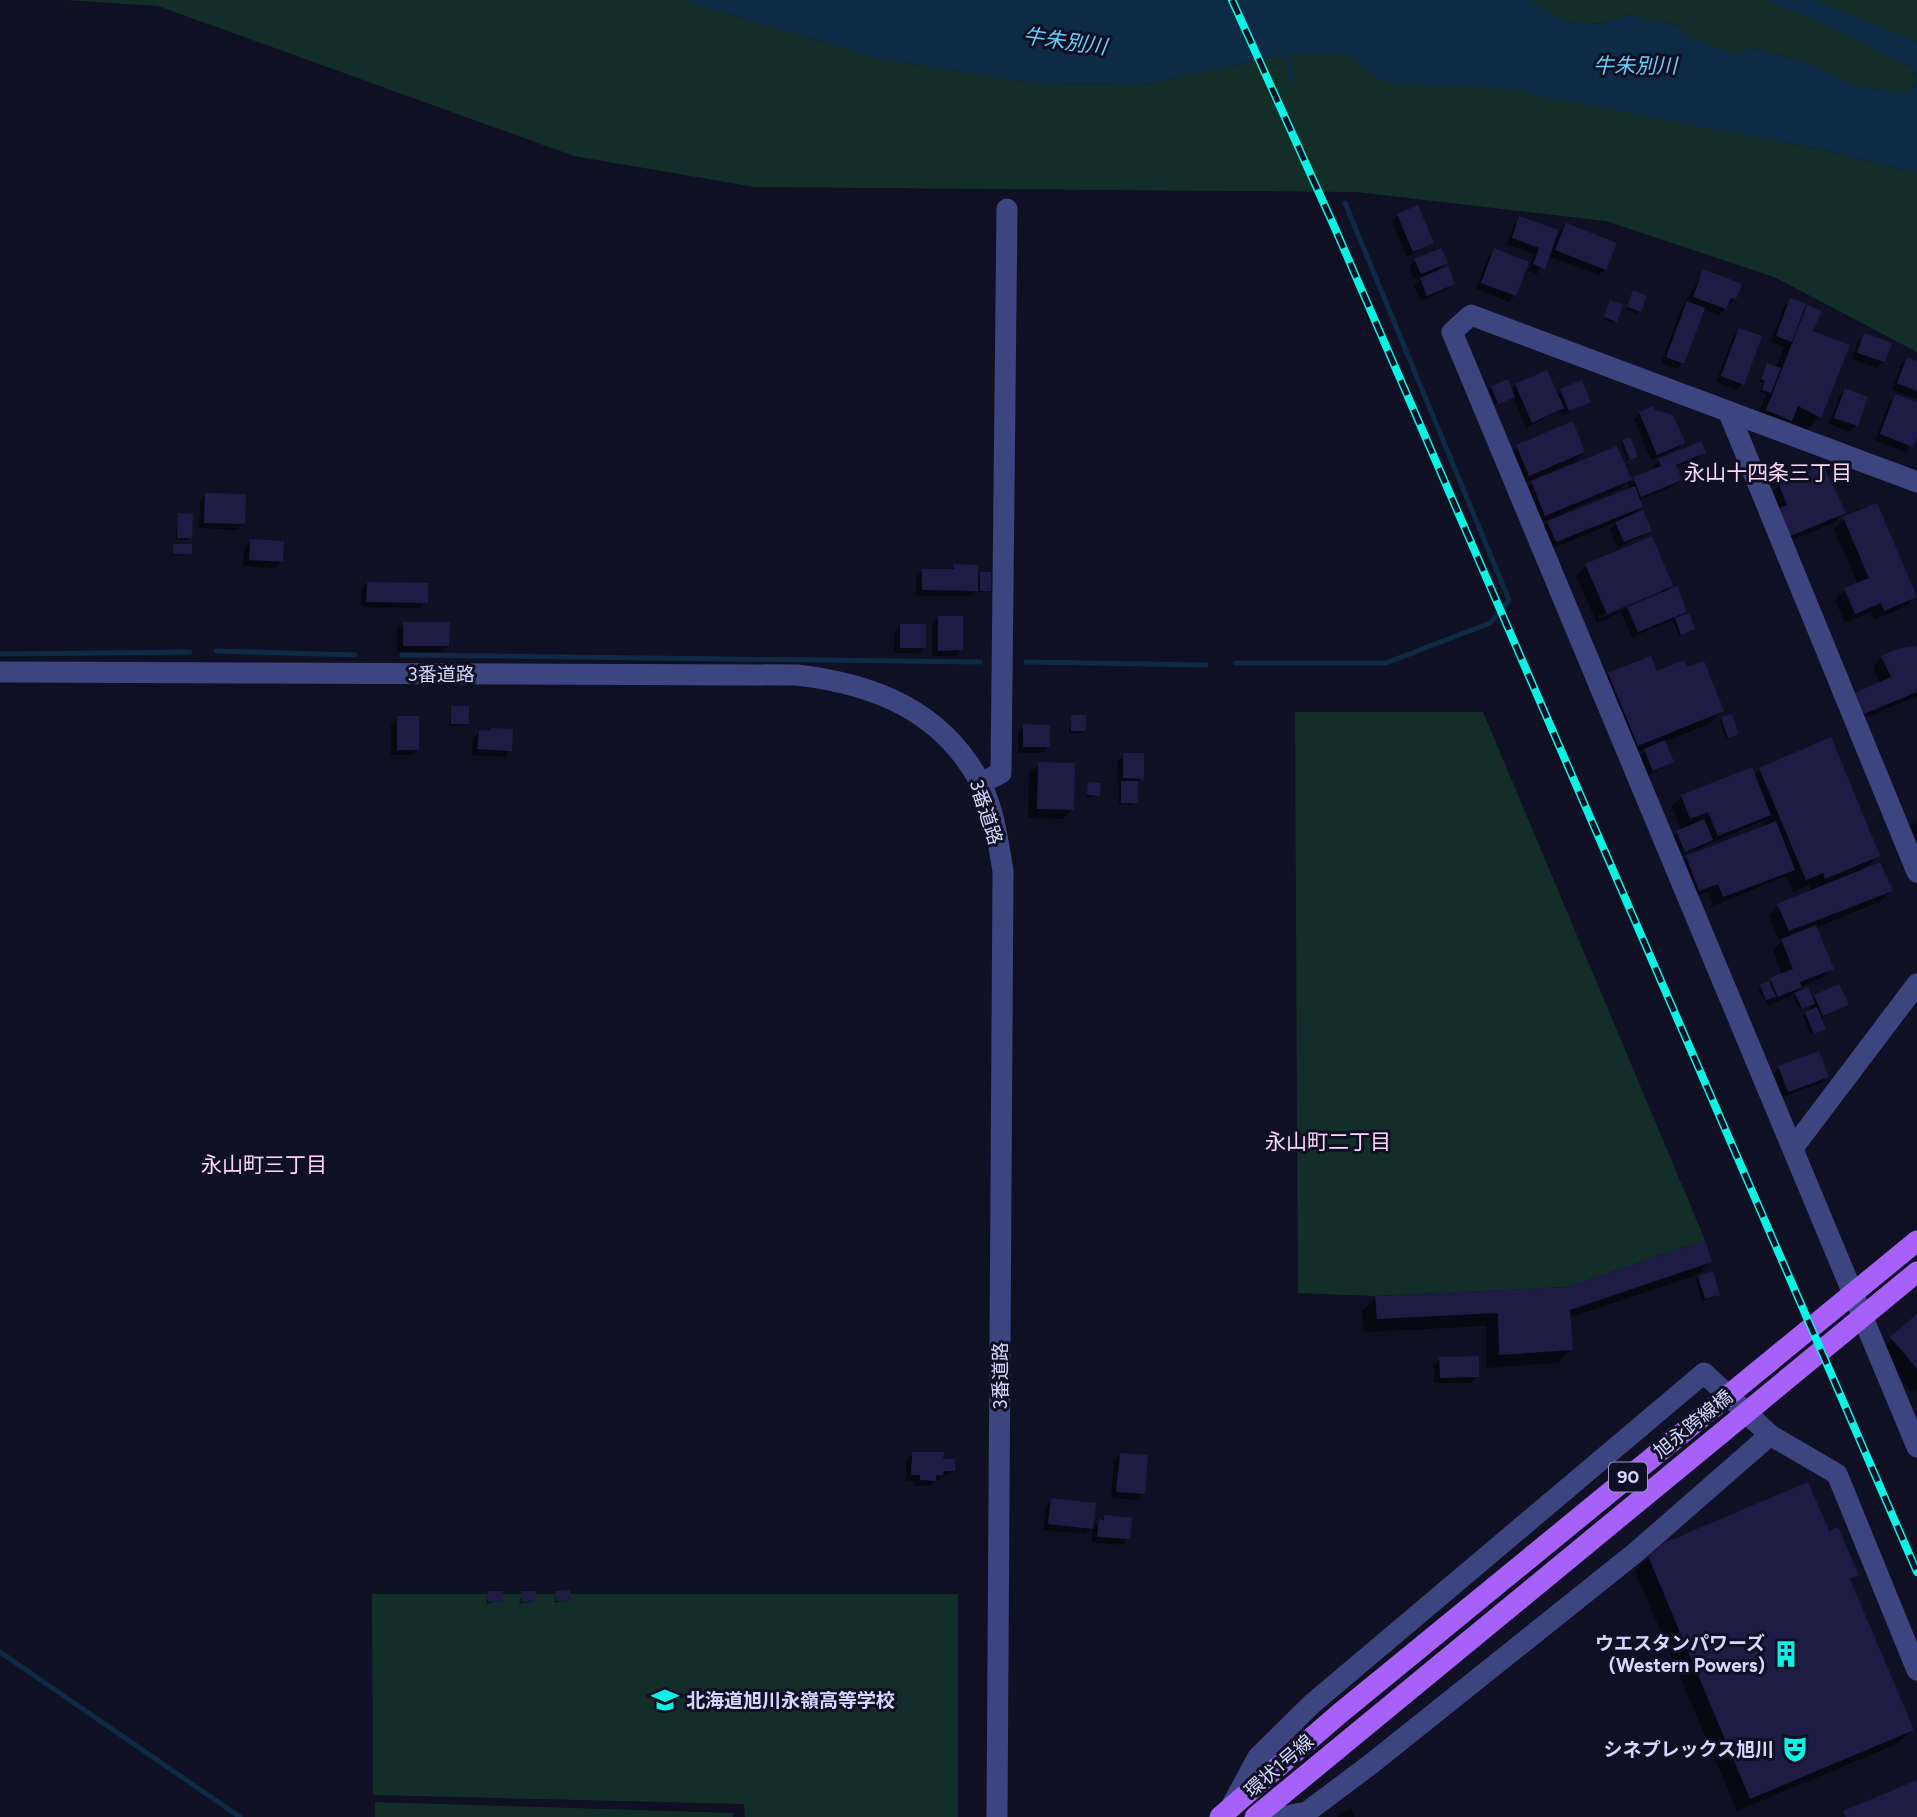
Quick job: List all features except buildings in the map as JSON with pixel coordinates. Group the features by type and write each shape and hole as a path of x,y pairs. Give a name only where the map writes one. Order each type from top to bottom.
{"main road":[{"name":"旭永跨線橋","path":"1339,1714 1917,1241"},
{"name":"旭永跨線橋","path":"1357,1736 1917,1272"},
{"name":"環状1号線","path":"1225,1812 1339,1714"},
{"name":"環状1号線","path":"1255,1817 1357,1736"}],"street":[{"path":"981,783 1001,773 1007,209"},
{"path":"1917,482 1471,315 1452,332 1793,1148 1912,1417 1917,1447"},
{"path":"1729,413 1917,872"},
{"name":"3番道路","path":"0,672 797,675 842,680 883,693 919,714 952,743 981,783 995,829 1003,871 997,1817"},
{"path":"1793,1148 1917,984"},
{"path":"1225,1812 1258,1757 1312,1703 1704,1373 1770,1436 1837,1474 1917,1670"},
{"path":"1282,1817 1307,1812 1413,1731 1634,1553 1770,1436"}],"green space":[{"path":"65,0 682,0 880,59 1041,84 1142,85 1287,54 1344,52 1387,84 1496,86 1828,151 1917,173 1917,352 1774,277 1606,221 1357,192 755,187 574,156 158,6"},
{"path":"1529,0 1767,0 1863,42 1882,55 1912,67 1917,80 1908,94 1856,86 1808,63 1753,48 1735,54 1692,39 1677,25 1628,15 1603,24 1565,22"},
{"path":"1815,0 1917,0 1917,42"},
{"path":"1295,712 1483,712 1705,1240 1566,1287 1375,1296 1298,1293"},
{"name":"北海道旭川永嶺高等学校","path":"372,1594 958,1594 958,1817 745,1817 744,1804 373,1795"},
{"path":"375,1802 733,1813 733,1817 375,1817"}],"water":[{"name":"牛朱別川","path":"682,0 1529,0 1566,22 1603,24 1628,15 1677,25 1692,39 1735,54 1753,48 1808,63 1856,86 1908,94 1917,80 1917,173 1828,151 1496,87 1387,84 1344,53 1287,54 1142,85 1041,84 880,59"},
{"path":"1767,0 1815,0 1917,42 1917,80 1912,67 1882,55 1863,42"}],"waterway":[{"path":"1285,49 1293,80"},
{"path":"1236,663 1386,663 1490,623 1509,600 1345,203"},
{"path":"216,651 355,655"},
{"path":"0,654 190,652"},
{"path":"402,655 980,662"},
{"path":"1026,662 1206,665"},
{"path":"0,1652 240,1817"}],"railway":[{"path":"1232,0 1334,226 1917,1572"}],"place":[{"name":"ウエスタンパワーズ (Western Powers)","path":"1786,1654"},
{"name":"北海道旭川永嶺高等学校","path":"665,1700"},
{"name":"シネプレックス旭川","path":"1795,1749"}],"district":[{"name":"永山十四条三丁目","path":"1768,472"},
{"name":"永山町二丁目","path":"1328,1141"},
{"name":"永山町三丁目","path":"264,1164"}]}
